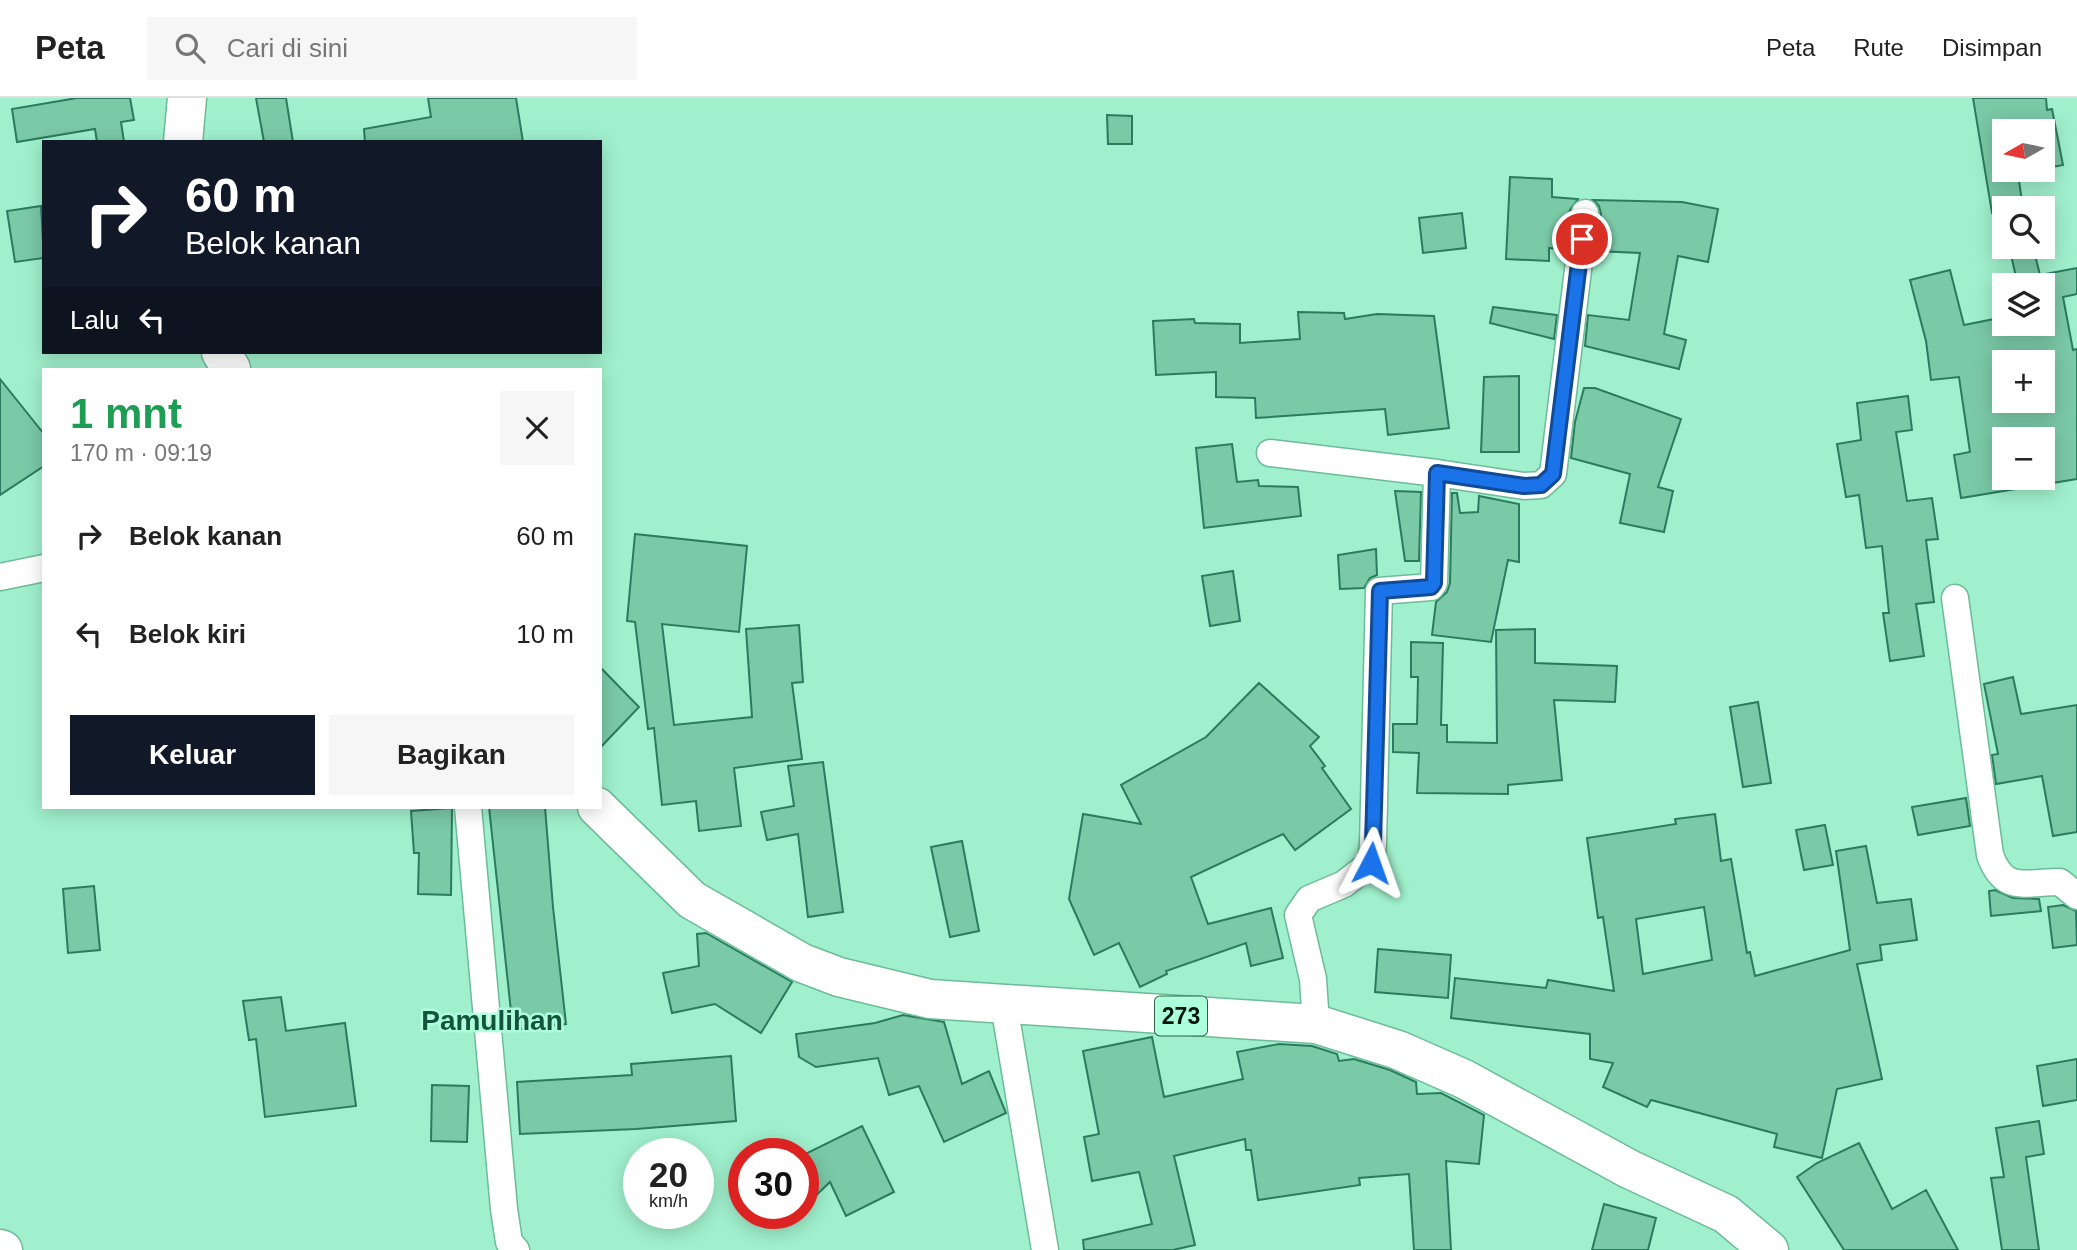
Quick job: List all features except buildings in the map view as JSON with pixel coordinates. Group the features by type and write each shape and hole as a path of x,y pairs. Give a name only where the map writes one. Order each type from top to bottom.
{"main road":[{"path":"183,140 187,98"},
{"name":"273","path":"599,809 692,900 802,964 839,977 930,999 1317,1024 1398,1050 1464,1079 1629,1169 1726,1214 1769,1250"}],"street":[{"path":"1270,453 1524,486 1541,485 1553,474 1585,213"},
{"path":"1317,1024 1313,979 1298,915 1309,899 1344,884 1371,863 1378,594 1382,589 1431,587 1434,583 1437,473"},
{"path":"0,577 42,568"},
{"path":"1955,598 1990,855 1997,873 2009,883 2060,882 2077,896"},
{"path":"468,809 504,1209 509,1242 516,1250"},
{"path":"1004,1005 1045,1250"}],"district":[{"name":"Pamulihan","path":"492,1020"}],"route":[{"path":"1371,863 1378,594 1382,589 1431,587 1434,583 1437,473 1524,486 1541,485 1553,474 1582,239"}]}
